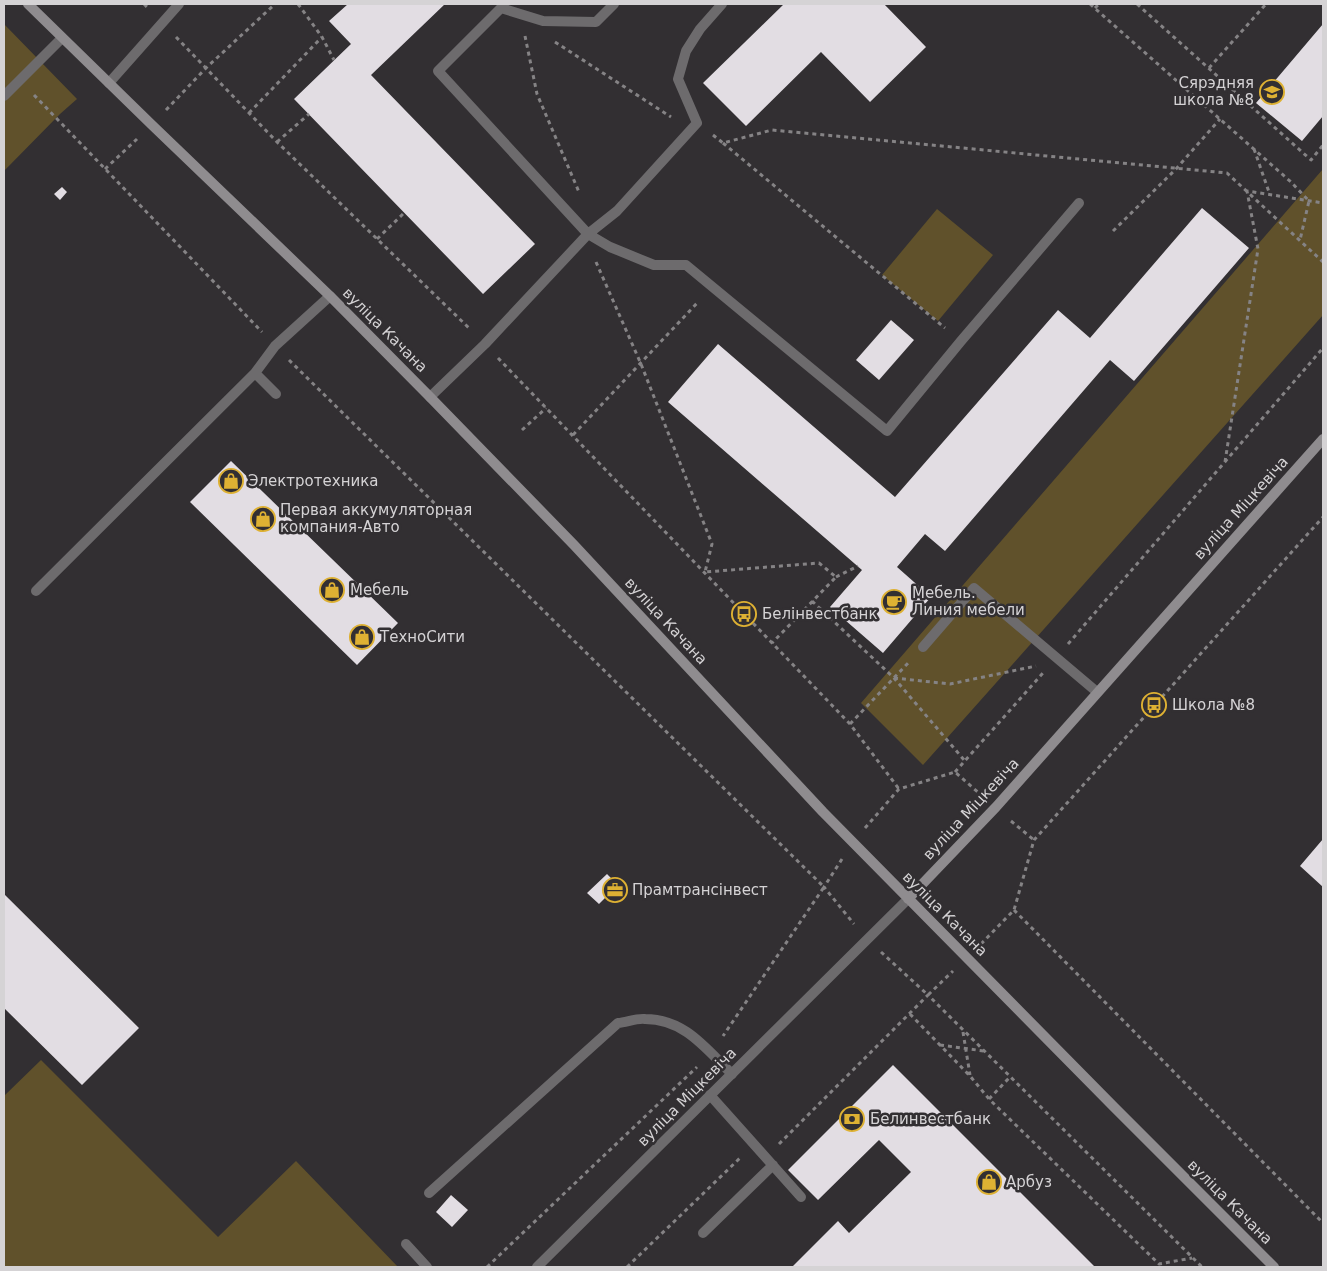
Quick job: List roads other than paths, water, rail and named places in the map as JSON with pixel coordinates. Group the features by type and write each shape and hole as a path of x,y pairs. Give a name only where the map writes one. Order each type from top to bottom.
{"main road":[{"name":"вуліца Качана","path":"28,4 330,296 430,397 574,545 823,812 1274,1267"},
{"name":"вуліца Міцкевіча","path":"908,898 996,807 1323,439"}],"street":[{"path":"109,83 179,4"},
{"path":"614,4 596,22 542,21 501,8 438,70 588,234 610,247 654,265 686,265 887,431 1079,203"},
{"path":"430,397 485,344 588,234 617,211 697,123 678,79 686,51 700,29 722,4"},
{"path":"4,96 62,38"},
{"path":"36,591 256,373 275,346 330,296"},
{"path":"256,373 276,394"},
{"path":"923,647 974,588 1097,692"},
{"name":"вуліца Міцкевіча","path":"537,1267 908,898"},
{"path":"429,1192 618,1023 644,1018 670,1022 692,1035 732,1074"},
{"path":"710,1095 801,1197"},
{"path":"703,1232 769,1161"},
{"path":"406,1244 427,1267"}],"place":[{"name":"Сярэдняя школа №8","path":"1272,92"},
{"name":"Электротехника","path":"231,481"},
{"name":"Первая аккумуляторная компания-Авто","path":"263,519"},
{"name":"Мебель","path":"332,590"},
{"name":"Мебель. Линия мебели","path":"894,602"},
{"name":"Белінвестбанк","path":"744,614"},
{"name":"ТехноСити","path":"362,637"},
{"name":"Школа №8","path":"1154,705"},
{"name":"Прамтрансінвест","path":"615,890"},
{"name":"Белинвестбанк","path":"852,1119"},
{"name":"Арбуз","path":"989,1182"}]}
